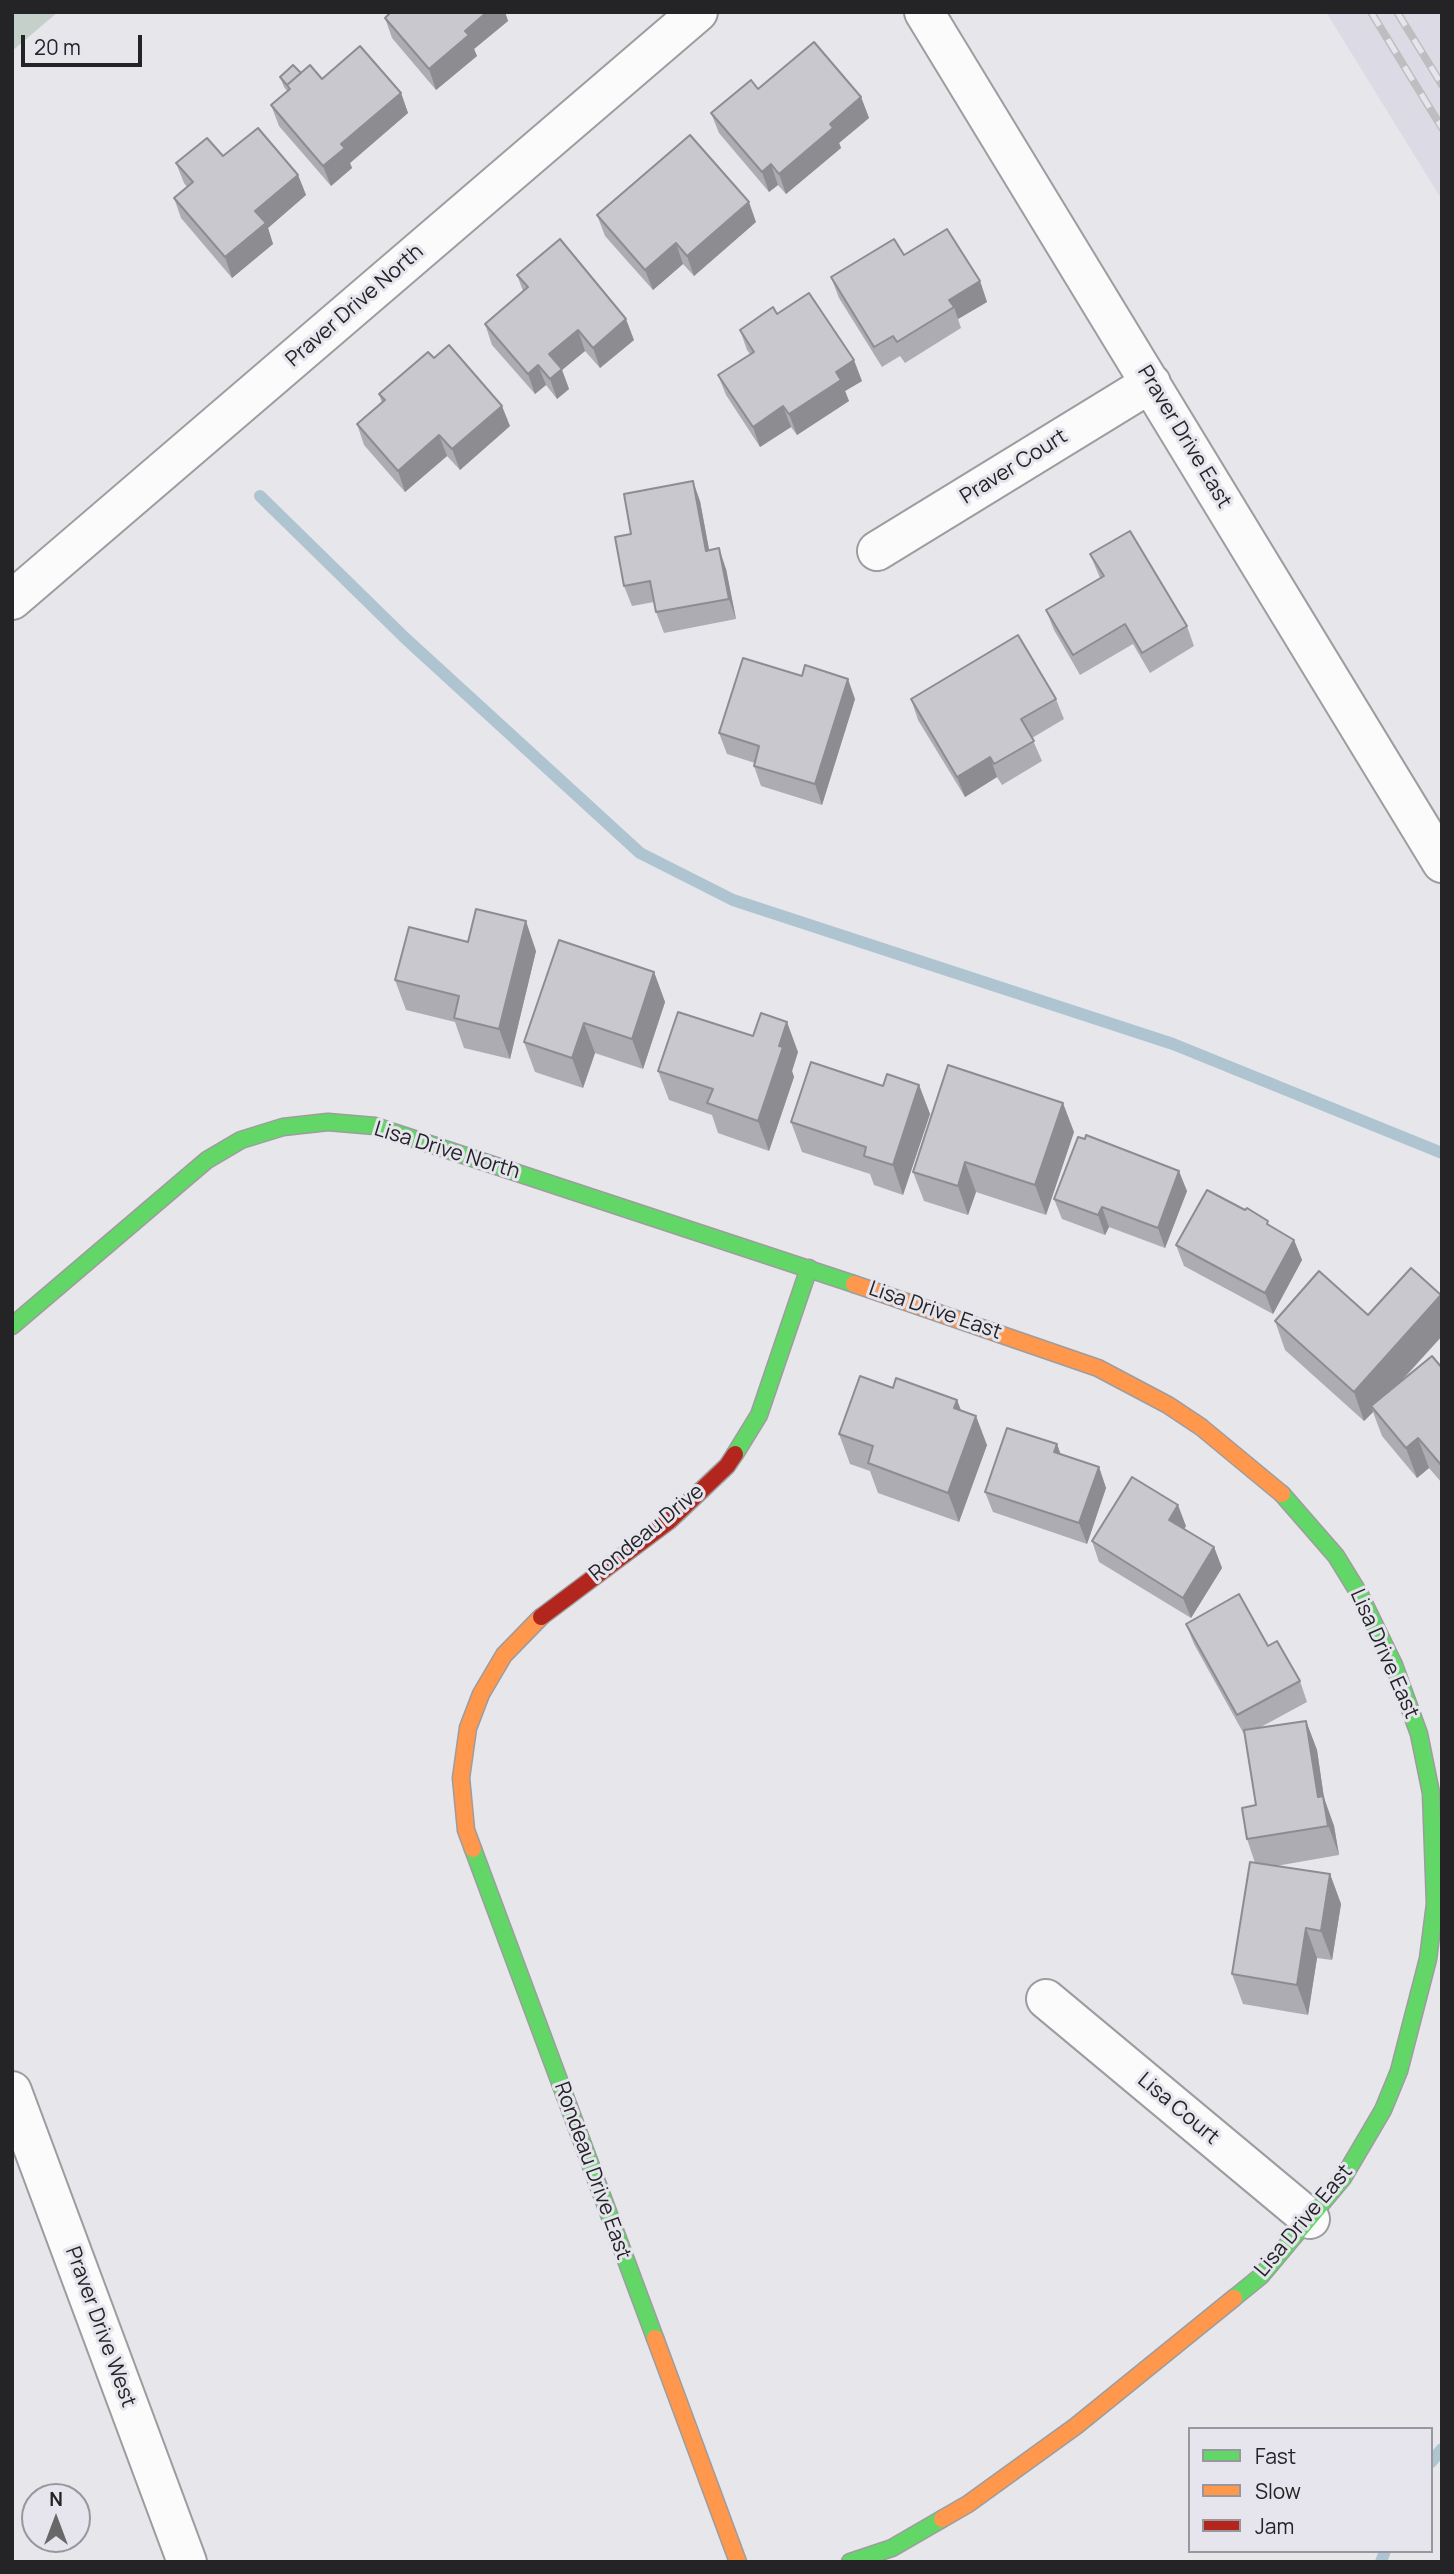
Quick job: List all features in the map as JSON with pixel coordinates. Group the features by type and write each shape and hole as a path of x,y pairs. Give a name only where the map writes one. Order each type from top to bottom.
{"street":[{"name":"Praver Drive North","path":"12,600 698,12"},
{"name":"Praver Drive East","path":"925,12 1442,863"},
{"name":"Praver Court","path":"877,551 1151,383"},
{"name":"Lisa Drive North","path":"12,1326 207,1160 241,1140 283,1127 328,1122 375,1126 809,1268"},
{"name":"Rondeau Drive","path":"461,1778 468,1728 481,1694 504,1655 536,1620 669,1521 727,1465 759,1415 809,1268"},
{"name":"Lisa Drive East","path":"809,1268 1098,1368 1168,1405 1201,1427 1286,1498 1336,1556 1360,1595 1394,1665 1419,1734 1431,1793 1435,1904 1428,1959 1399,2071 1365,2144 1343,2178 1261,2276 1076,2426 968,2504 892,2548 850,2562"},
{"name":"Rondeau Drive East","path":"461,1778 466,1830 738,2562"},
{"name":"Lisa Court","path":"1046,1999 1310,2219"},
{"name":"Praver Drive West","path":"12,2091 187,2562"}],"shaded area":[{"path":"12,12 58,12 12,51"},
{"path":"1326,12 1442,12 1442,200"}],"building":[{"path":"391,12 487,12 465,31 469,35 429,69 385,18"},
{"path":"814,42 861,97 830,124 833,128 779,174 771,164 762,172 711,113 751,80 758,89"},
{"path":"360,46 401,93 341,144 345,148 323,166 271,105 290,89 287,85 310,65 322,79"},
{"path":"293,65 301,73 287,85 280,77"},
{"path":"258,128 298,175 255,211 266,223 225,257 174,198 193,182 176,163 207,138 223,156"},
{"path":"690,135 749,202 687,256 676,243 645,270 597,215"},
{"path":"947,229 980,281 949,300 954,307 897,342 893,336 874,347 831,277 894,239 904,255"},
{"path":"560,239 626,319 593,348 578,330 549,354 562,369 550,379 538,365 528,374 485,324 528,287 517,275"},
{"path":"809,293 854,360 836,372 841,380 789,414 783,406 753,427 718,375 754,352 740,330 773,307 777,314"},
{"path":"449,345 502,406 452,449 439,435 398,471 357,424 385,400 379,394 428,352 434,358"},
{"path":"693,481 706,551 719,548 729,599 656,612 650,581 624,586 615,537 631,534 624,494"},
{"path":"1130,531 1187,626 1142,653 1125,624 1073,655 1046,610 1104,576 1090,554"},
{"path":"1018,635 1056,699 1021,719 1034,741 994,764 990,757 957,777 911,699"},
{"path":"743,658 802,676 805,665 848,679 815,784 754,766 759,746 719,733"},
{"path":"476,909 526,921 499,1029 454,1018 459,996 395,980 409,927 468,942"},
{"path":"559,940 654,972 632,1039 584,1023 572,1058 524,1042"},
{"path":"678,1012 753,1036 761,1013 787,1022 779,1046 783,1047 758,1121 707,1103 713,1089 658,1071"},
{"path":"811,1062 883,1086 887,1074 919,1085 893,1165 864,1156 866,1147 791,1122"},
{"path":"948,1065 1063,1103 1035,1185 965,1162 958,1186 913,1172"},
{"path":"1086,1135 1179,1171 1158,1228 1102,1207 1098,1215 1054,1199 1078,1137 1085,1139"},
{"path":"1207,1190 1245,1210 1247,1208 1294,1240 1265,1293 1176,1245"},
{"path":"1411,1268 1441,1295 1354,1392 1275,1321 1319,1271 1368,1315"},
{"path":"1432,1356 1442,1368 1442,1466 1418,1438 1406,1448 1371,1406"},
{"path":"860,1376 893,1388 896,1378 957,1400 954,1408 976,1416 948,1493 868,1463 873,1446 839,1434"},
{"path":"1007,1428 1057,1444 1054,1452 1099,1467 1079,1523 985,1492"},
{"path":"1132,1477 1178,1505 1169,1520 1214,1547 1183,1598 1092,1541"},
{"path":"1239,1594 1268,1646 1277,1641 1300,1681 1237,1715 1186,1624"},
{"path":"1306,1721 1318,1797 1323,1796 1328,1826 1247,1839 1242,1808 1256,1805 1244,1730"},
{"path":"1250,1862 1330,1874 1321,1931 1306,1928 1297,1985 1232,1974"}],"waterway":[{"path":"260,496 405,638 640,853 733,900 1173,1044 1442,1153"},
{"path":"1433,2460 1442,2449"},
{"path":"1381,2562 1384,2553"}],"railway":[{"path":"1371,12 1442,128"},
{"path":"1397,12 1442,85"}],"traffic: fast":[{"path":"12,1326 207,1160 241,1140 283,1127 328,1122 375,1126 854,1284"},
{"path":"735,1454 759,1415 809,1268"},
{"path":"1234,2298 1261,2276 1343,2178 1383,2110 1399,2071 1428,1959 1435,1904 1431,1793 1419,1734 1394,1665 1360,1595 1336,1556 1282,1494"},
{"path":"473,1849 655,2338"},
{"path":"850,2562 892,2548 942,2519"}],"traffic: slow":[{"path":"854,1284 1098,1368 1168,1405 1201,1427 1282,1494"},
{"path":"473,1849 466,1830 461,1778 468,1728 481,1694 504,1655 541,1617"},
{"path":"942,2519 968,2504 1076,2426 1234,2298"},
{"path":"655,2338 738,2562"}],"traffic: jam":[{"path":"541,1617 669,1521 727,1466 735,1454"}]}
